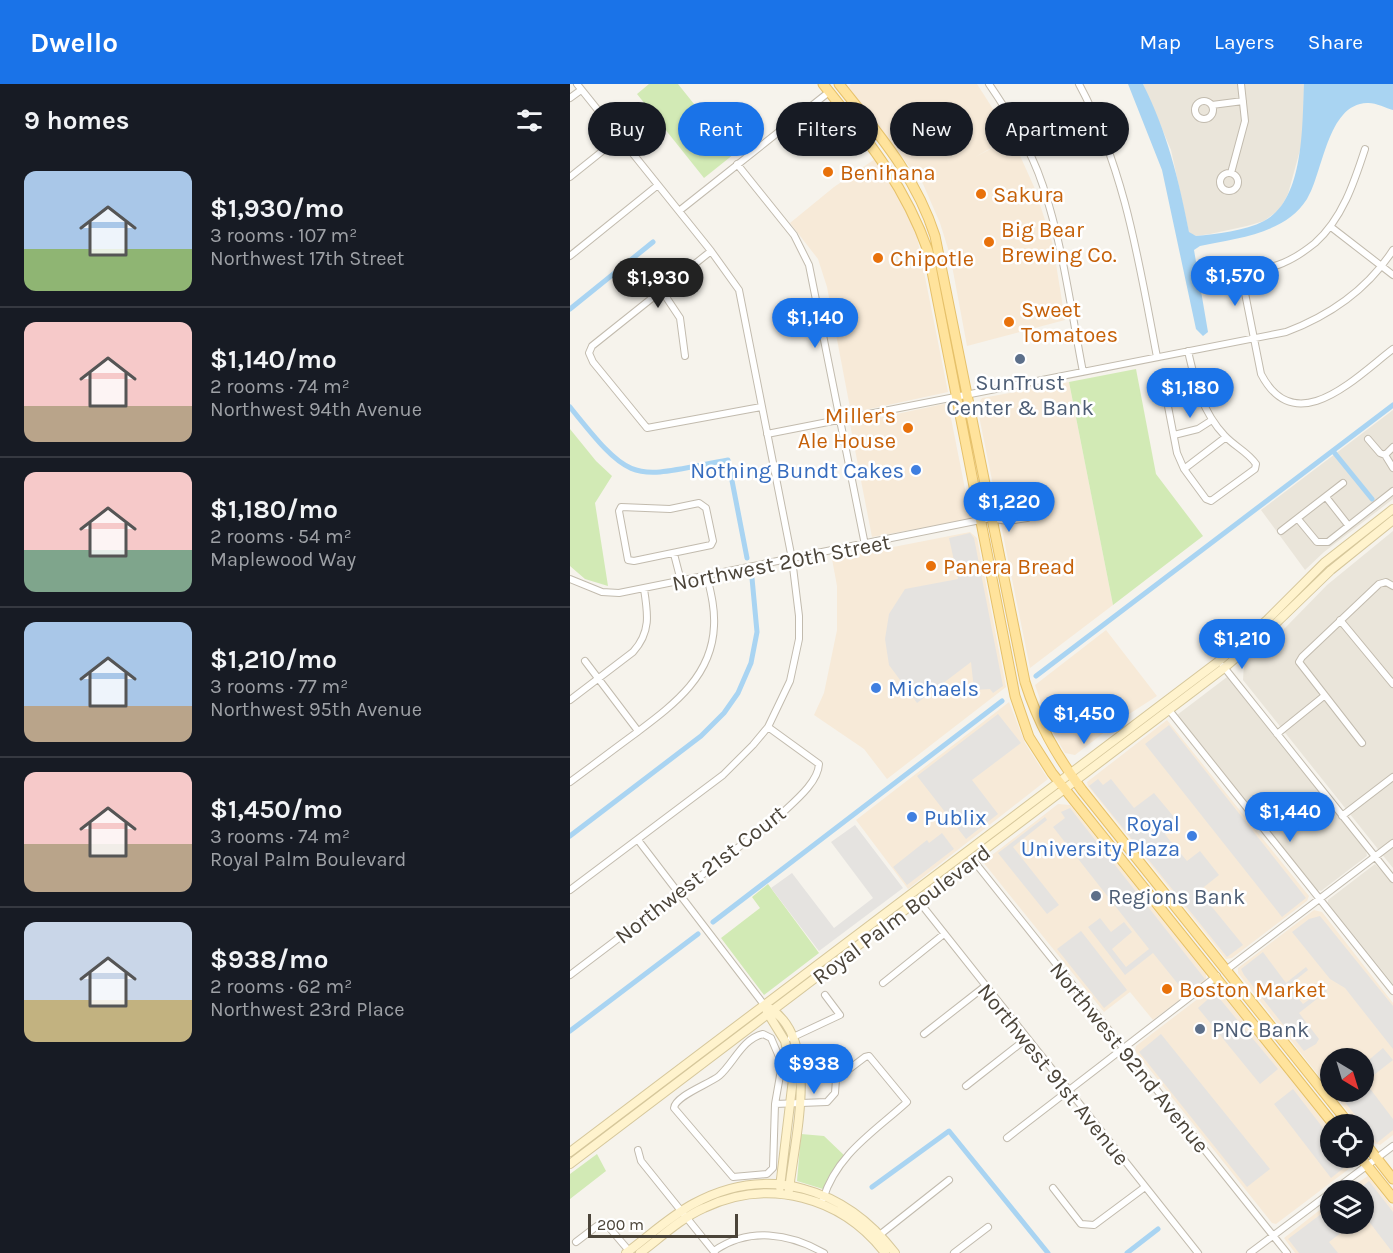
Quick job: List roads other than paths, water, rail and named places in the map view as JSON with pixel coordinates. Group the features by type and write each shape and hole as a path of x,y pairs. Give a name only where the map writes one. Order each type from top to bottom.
{"main road":[{"path":"828,87 839,84 853,102"},
{"path":"828,87 839,92 850,102"},
{"path":"828,87 883,160 916,216 928,232 935,236"},
{"path":"878,136 915,186 935,236 1025,682 1035,714 1050,744 1076,782 1341,1114"},
{"path":"916,216 924,238 957,397 1017,705 1035,747 1062,785 1325,1114"},
{"path":"924,238 933,245 942,266"},
{"name":"Royal Palm Boulevard","path":"573,1150 915,897 1062,785 1076,782 1169,710 1222,664 1324,563 1393,509"},
{"name":"Royal Palm Boulevard","path":"570,1163 771,1013 915,897 973,860 1062,785 1070,773 1156,708 1222,664 1273,626 1331,570 1393,520"},
{"path":"997,607 1005,612 1014,627"},
{"path":"1147,727 1156,708"},
{"path":"1200,956 1218,969 1226,970"},
{"path":"1217,976 1227,978 1245,994"},
{"path":"765,1006 789,1039 801,1076 785,1189"},
{"path":"570,1163 573,1150"},
{"path":"1374,1154 1393,1179"},
{"path":"1369,1168 1393,1198"},
{"path":"640,1253 708,1196 736,1187 785,1189 844,1205 895,1253"},
{"path":"629,1252 684,1215"},
{"path":"877,1236 885,1253"}],"street":[{"path":"989,84 1028,148 1043,185 1054,224 1083,372"},
{"path":"1079,84 1096,116 1125,196 1157,357"},
{"path":"1231,173 1243,136 1241,84"},
{"path":"570,98 579,87 591,102"},
{"path":"679,212 828,87"},
{"path":"1212,105 1243,101"},
{"path":"1365,149 1348,194 1331,226 1297,256 1246,277 1243,283 1261,374 1267,385 1286,401 1311,404 1328,398 1393,349"},
{"path":"570,177 596,156"},
{"path":"570,890 723,775 768,727 790,681 799,639 798,594 792,559 739,290 635,156"},
{"path":"737,164 794,235 809,265 842,419 865,545"},
{"path":"570,256 658,185"},
{"path":"1331,226 1393,275"},
{"path":"767,434 1286,332 1333,310 1350,299 1393,250"},
{"path":"711,251 592,345 589,353 593,362 648,428 761,407"},
{"path":"662,291 680,318 686,357"},
{"path":"1188,351 1195,384 1212,420 1226,437 1252,459 1255,469 1215,500 1206,499 1184,469 1166,396 1168,391 1195,384"},
{"path":"1174,435 1198,429 1212,420"},
{"path":"1184,469 1226,437"},
{"path":"1368,439 1380,453 1385,455 1393,468"},
{"path":"1385,455 1393,447"},
{"path":"1281,531 1343,483"},
{"path":"1298,519 1317,542 1322,544 1393,491"},
{"path":"1326,497 1348,525"},
{"path":"703,504 713,541 711,545 674,554 628,560 619,511 621,507 647,509 703,504"},
{"name":"Northwest 20th Street","path":"571,580 602,592 644,589 992,519 1008,521 1026,514"},
{"path":"674,554 681,581"},
{"path":"570,782 677,702 690,688 706,659 714,628 714,608 707,576"},
{"path":"1362,743 1299,662 1379,584 1386,582 1393,586"},
{"path":"570,700 641,643 648,618 644,589"},
{"path":"1340,620 1393,684"},
{"path":"585,661 638,731"},
{"path":"1222,664 1393,879"},
{"path":"1277,734 1324,696"},
{"path":"1169,710 1393,992"},
{"name":"Northwest 21st Court","path":"570,975 777,818 815,776 819,764 768,727"},
{"path":"1342,816 1393,777"},
{"path":"638,840 765,1006"},
{"path":"1226,970 1393,843"},
{"name":"Northwest 92nd Avenue","path":"973,860 1287,1253"},
{"name":"Northwest 91st Avenue","path":"915,897 984,987 1198,1253"},
{"path":"883,983 944,934"},
{"path":"1007,1137 1217,976"},
{"path":"924,1034 984,987"},
{"path":"789,1039 840,1015 825,995"},
{"path":"763,1034 771,1038 780,1059 775,1104 773,1168 766,1174 733,1177 675,1108 678,1100 718,1077 741,1049 763,1034"},
{"path":"966,1086 1026,1039"},
{"path":"775,1104 827,1102 835,1093 837,1078 869,1056 907,1102 865,1135 833,1173 823,1199"},
{"path":"1374,1159 1393,1146"},
{"path":"638,1150 641,1161 715,1252 740,1238 775,1235 793,1238 824,1253"},
{"path":"1345,1180 1358,1168"},
{"path":"877,1236 949,1180"},
{"path":"1053,1188 1081,1224 1088,1226 1094,1225 1145,1187"},
{"path":"1250,1253 1320,1201"},
{"path":"576,1242 597,1226 607,1226 629,1252"},
{"path":"954,1253 988,1227"}],"water":[{"path":"1128,84 1143,84 1159,120 1171,156 1189,232 1196,236 1230,232 1248,227 1264,221 1277,211 1287,196 1299,159 1304,84 1393,84 1393,110 1367,103 1354,106 1343,115 1328,142 1313,188 1298,211 1286,220 1259,233 1200,246 1194,250 1208,332 1203,336 1196,329 1162,170"}],"waterway":[{"path":"570,309 653,242"},
{"path":"1036,676 1393,405"},
{"path":"570,407 608,452 623,464 637,470 671,471 728,460 747,558"},
{"path":"1333,451 1372,499"},
{"path":"570,836 701,736 724,713 738,693 751,663 757,632 752,578"},
{"path":"713,922 1002,701"},
{"path":"570,1031 698,934"},
{"path":"872,1187 949,1131 1048,1253"},
{"path":"1127,1253 1158,1229"}],"place":[{"name":"Benihana","path":"828,172"},
{"name":"Sakura","path":"981,194"},
{"name":"Big Bear Brewing Co.","path":"989,242"},
{"name":"Chipotle","path":"878,258"},
{"name":"Sweet Tomatoes","path":"1009,322"},
{"name":"SunTrust Center & Bank","path":"1020,359"},
{"name":"Miller's Ale House","path":"908,428"},
{"name":"Nothing Bundt Cakes","path":"916,470"},
{"name":"Panera Bread","path":"931,566"},
{"name":"Michaels","path":"876,688"},
{"name":"Publix","path":"912,817"},
{"name":"Royal University Plaza","path":"1192,836"},
{"name":"Regions Bank","path":"1096,896"},
{"name":"Boston Market","path":"1167,989"},
{"name":"PNC Bank","path":"1200,1029"}]}
